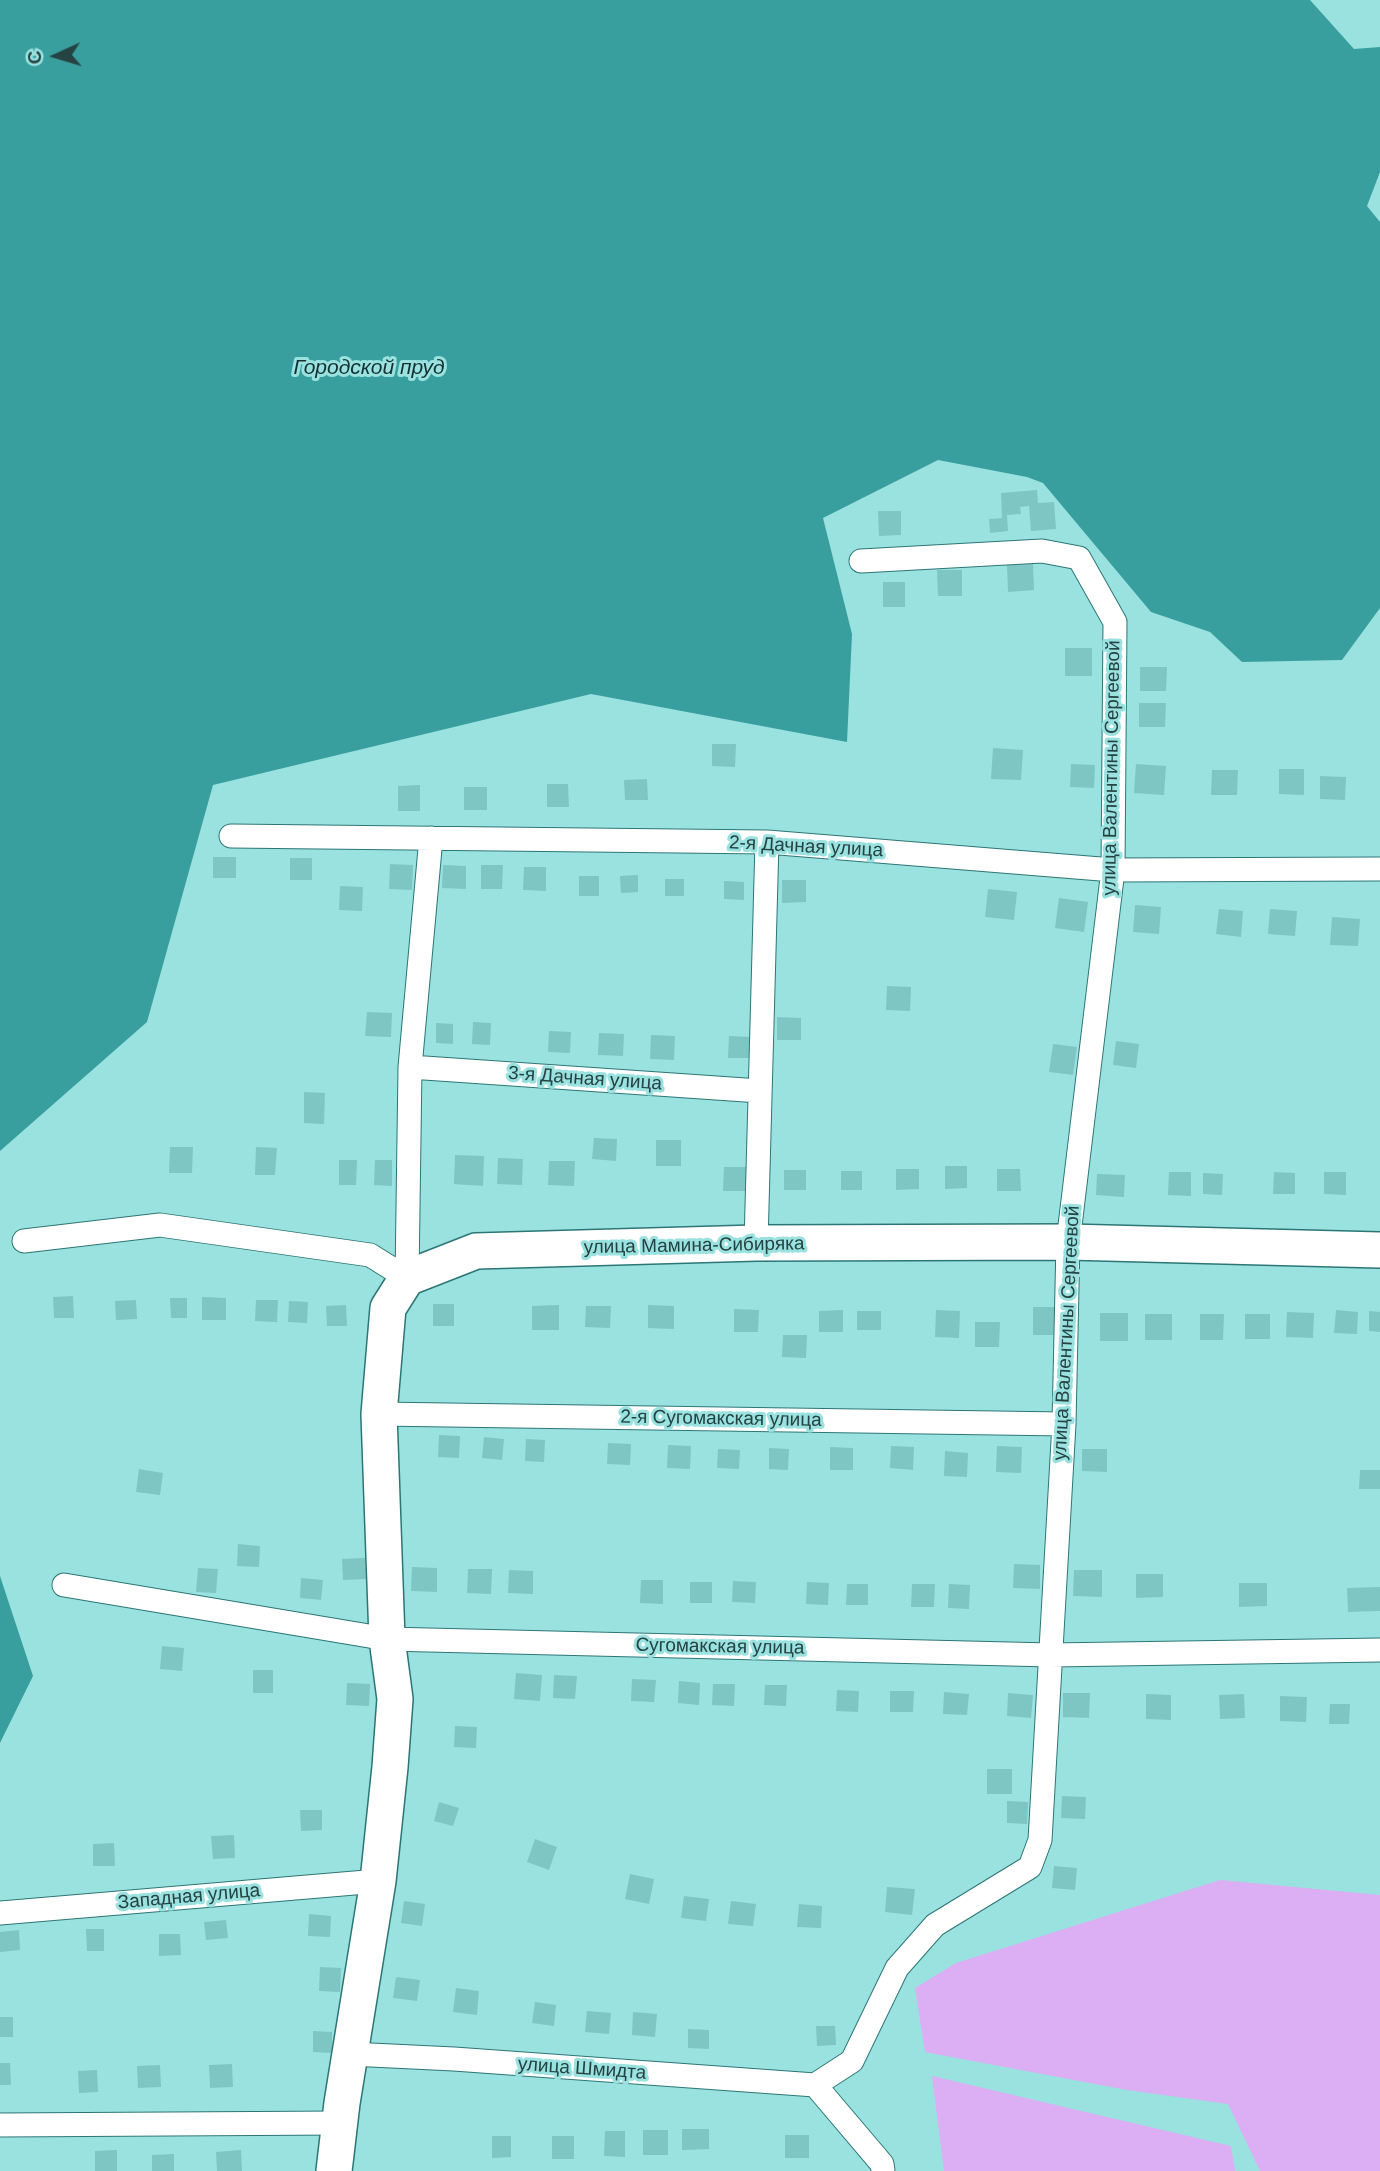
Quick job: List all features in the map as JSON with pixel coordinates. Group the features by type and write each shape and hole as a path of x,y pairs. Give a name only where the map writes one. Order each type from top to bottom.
{"main road":[{"name":"улица Мамина-Сибиряка","path":"407,1278 476,1251 756,1243 1068,1242 1380,1250"},
{"path":"334,2171 378,1881 395,1699 387,1639 379,1414 388,1308 407,1278"}],"street":[{"name":"улица Валентины Сергеевой","path":"815,2085 852,2061 897,1968 935,1925 1030,1867 1040,1840 1064,1424 1068,1242 1113,870 1115,622 1079,558 1042,551 861,561"},
{"name":"2-я Дачная улица","path":"232,836 767,842 1113,870 1380,869"},
{"path":"407,1278 410,1067 430,838"},
{"path":"756,1243 767,842"},
{"name":"3-я Дачная улица","path":"410,1067 760,1091"},
{"path":"24,1241 160,1225 370,1255 407,1278"},
{"name":"2-я Сугомакская улица","path":"379,1414 1064,1424"},
{"name":"Сугомакская улица","path":"64,1585 387,1639 1051,1655 1380,1650"},
{"name":"Западная улица","path":"0,1913 378,1881"},
{"name":"улица Шмидта","path":"350,2054 815,2085"},
{"path":"815,2085 882,2164 883,2171"},
{"path":"0,2125 340,2123"}],"shaded area":[{"path":"1220,1880 1380,1895 1380,2171 1260,2171 1228,2104 1127,2090 925,2052 915,1988 956,1963"},
{"path":"932,2076 1231,2146 1235,2171 944,2171"}],"water":[{"name":"Городской пруд","path":"0,0 1310,0 1354,49 1380,47 1380,172 1367,206 1380,222 1380,608 1342,660 1242,662 1210,632 1151,612 1043,483 1027,477 938,460 823,518 852,634 847,742 591,694 213,785 147,1022 0,1151"},
{"path":"0,1576 33,1676 0,1743"}],"building":[{"path":"1037,490 1038,503 1054,502 1056,529 1031,531 1029,506 1020,507 1021,514 1007,515 1008,531 990,533 989,519 1002,518 1001,493"},
{"path":"878,511 901,511 901,535 879,536"},
{"path":"1033,564 1034,590 1008,592 1007,565"},
{"path":"937,570 962,570 962,596 938,596"},
{"path":"883,582 905,582 905,607 883,607"},
{"path":"1065,648 1092,648 1092,676 1065,676"},
{"path":"1140,667 1167,667 1166,691 1140,691"},
{"path":"1139,703 1166,703 1165,727 1139,727"},
{"path":"712,744 736,744 735,767 712,766"},
{"path":"993,748 1023,750 1021,780 991,779"},
{"path":"1071,764 1095,765 1094,788 1070,787"},
{"path":"1136,764 1166,766 1164,795 1134,793"},
{"path":"1279,769 1304,769 1304,795 1279,794"},
{"path":"1212,770 1238,770 1237,795 1211,795"},
{"path":"1320,776 1346,777 1345,800 1320,799"},
{"path":"647,779 648,800 625,800 624,780"},
{"path":"547,784 568,784 569,807 547,807"},
{"path":"420,785 420,811 398,811 398,786"},
{"path":"464,787 487,787 487,810 464,810"},
{"path":"213,857 236,857 236,878 213,878"},
{"path":"290,858 312,858 312,880 290,880"},
{"path":"390,864 413,865 412,890 389,889"},
{"path":"443,865 466,866 466,889 442,888"},
{"path":"481,865 503,865 502,889 481,889"},
{"path":"524,867 546,867 546,891 523,890"},
{"path":"638,875 638,892 621,893 620,876"},
{"path":"579,876 599,876 599,896 579,896"},
{"path":"665,879 684,879 684,896 665,896"},
{"path":"782,880 806,880 806,902 782,903"},
{"path":"724,881 744,882 744,900 724,899"},
{"path":"340,886 363,887 362,911 339,910"},
{"path":"988,889 1017,892 1014,920 985,917"},
{"path":"1059,898 1088,902 1084,932 1055,928"},
{"path":"1135,905 1161,907 1159,934 1133,932"},
{"path":"1219,909 1243,911 1241,937 1216,934"},
{"path":"1270,909 1297,911 1295,936 1268,934"},
{"path":"1332,917 1360,919 1358,946 1330,945"},
{"path":"887,986 911,987 910,1011 886,1010"},
{"path":"367,1012 392,1013 391,1037 365,1036"},
{"path":"777,1017 801,1018 801,1040 777,1040"},
{"path":"473,1022 491,1023 490,1045 472,1044"},
{"path":"436,1023 453,1024 453,1044 436,1043"},
{"path":"549,1031 571,1032 570,1053 548,1052"},
{"path":"599,1033 624,1034 623,1056 598,1055"},
{"path":"651,1035 675,1036 674,1060 650,1059"},
{"path":"729,1036 751,1037 750,1058 728,1058"},
{"path":"1116,1041 1139,1044 1136,1068 1113,1065"},
{"path":"1053,1044 1077,1047 1073,1075 1049,1072"},
{"path":"304,1092 325,1093 324,1124 304,1123"},
{"path":"594,1138 617,1139 616,1161 592,1159"},
{"path":"656,1140 681,1140 681,1166 656,1166"},
{"path":"170,1147 193,1147 192,1173 169,1173"},
{"path":"256,1147 277,1148 275,1175 255,1175"},
{"path":"455,1155 484,1156 483,1186 454,1184"},
{"path":"498,1158 523,1159 522,1185 497,1184"},
{"path":"339,1160 357,1160 356,1185 339,1185"},
{"path":"375,1160 392,1160 392,1186 374,1185"},
{"path":"549,1161 575,1161 574,1186 548,1185"},
{"path":"945,1166 967,1166 967,1188 945,1189"},
{"path":"724,1167 748,1167 747,1191 723,1191"},
{"path":"896,1169 919,1169 919,1189 896,1190"},
{"path":"997,1169 1020,1169 1021,1191 997,1191"},
{"path":"784,1170 806,1170 806,1190 784,1190"},
{"path":"841,1171 862,1171 862,1190 841,1190"},
{"path":"1169,1172 1191,1172 1191,1196 1168,1195"},
{"path":"1274,1172 1295,1173 1295,1194 1273,1194"},
{"path":"1324,1172 1346,1172 1346,1195 1324,1194"},
{"path":"1203,1173 1223,1174 1222,1195 1203,1194"},
{"path":"1097,1174 1125,1175 1124,1197 1096,1195"},
{"path":"73,1296 74,1318 54,1318 53,1297"},
{"path":"202,1297 226,1298 226,1320 202,1320"},
{"path":"170,1298 187,1298 187,1318 171,1318"},
{"path":"136,1300 137,1319 116,1320 115,1301"},
{"path":"256,1300 278,1300 277,1322 255,1321"},
{"path":"289,1301 308,1302 307,1323 288,1322"},
{"path":"433,1304 454,1304 454,1326 433,1326"},
{"path":"346,1305 347,1326 327,1326 326,1306"},
{"path":"559,1305 559,1330 532,1330 532,1306"},
{"path":"648,1305 674,1306 674,1329 648,1328"},
{"path":"586,1306 611,1306 610,1328 585,1327"},
{"path":"1033,1307 1054,1307 1054,1335 1033,1335"},
{"path":"734,1309 759,1310 758,1332 734,1332"},
{"path":"843,1310 843,1332 819,1332 819,1311"},
{"path":"936,1310 960,1311 959,1338 935,1337"},
{"path":"1336,1310 1358,1312 1357,1334 1334,1333"},
{"path":"857,1311 881,1311 881,1330 857,1330"},
{"path":"1369,1311 1380,1312 1380,1332 1369,1331"},
{"path":"1287,1312 1314,1313 1313,1338 1286,1337"},
{"path":"1100,1313 1128,1313 1128,1341 1100,1341"},
{"path":"1145,1314 1172,1314 1172,1340 1145,1340"},
{"path":"1200,1314 1224,1314 1223,1340 1200,1340"},
{"path":"1245,1314 1270,1314 1270,1339 1245,1339"},
{"path":"975,1322 1000,1322 999,1347 975,1347"},
{"path":"783,1335 807,1335 806,1358 782,1357"},
{"path":"439,1435 460,1436 459,1458 438,1457"},
{"path":"484,1437 504,1439 502,1460 482,1458"},
{"path":"526,1439 545,1440 544,1462 525,1461"},
{"path":"608,1443 631,1444 630,1465 607,1464"},
{"path":"668,1445 691,1446 690,1469 667,1468"},
{"path":"891,1446 914,1447 913,1470 890,1468"},
{"path":"997,1446 1022,1447 1021,1473 996,1472"},
{"path":"830,1447 853,1448 853,1470 830,1470"},
{"path":"769,1448 789,1449 788,1470 769,1469"},
{"path":"718,1449 740,1450 739,1469 717,1468"},
{"path":"1082,1449 1107,1449 1107,1472 1082,1471"},
{"path":"945,1451 968,1453 967,1477 944,1476"},
{"path":"139,1469 163,1473 160,1495 136,1492"},
{"path":"1360,1470 1380,1470 1380,1489 1359,1489"},
{"path":"238,1544 260,1546 259,1567 237,1566"},
{"path":"365,1558 366,1579 343,1580 342,1559"},
{"path":"1014,1564 1040,1565 1040,1589 1013,1588"},
{"path":"412,1567 437,1568 437,1592 411,1591"},
{"path":"198,1568 218,1569 216,1593 196,1592"},
{"path":"468,1569 492,1569 491,1594 467,1593"},
{"path":"509,1570 533,1571 533,1594 508,1593"},
{"path":"1074,1570 1102,1570 1102,1597 1073,1596"},
{"path":"1136,1574 1163,1574 1163,1597 1136,1598"},
{"path":"301,1578 323,1580 321,1600 300,1598"},
{"path":"641,1580 663,1580 663,1604 640,1603"},
{"path":"733,1581 756,1582 755,1603 732,1602"},
{"path":"690,1582 712,1582 712,1603 690,1603"},
{"path":"807,1582 829,1583 828,1605 806,1604"},
{"path":"1239,1583 1267,1583 1267,1606 1239,1607"},
{"path":"847,1584 868,1584 868,1605 846,1605"},
{"path":"912,1584 935,1584 934,1607 911,1607"},
{"path":"949,1584 970,1585 969,1609 948,1608"},
{"path":"1380,1587 1380,1611 1348,1612 1347,1588"},
{"path":"162,1646 184,1648 182,1671 160,1669"},
{"path":"253,1670 273,1670 273,1693 253,1693"},
{"path":"516,1673 542,1675 540,1701 514,1699"},
{"path":"554,1675 577,1676 575,1699 553,1698"},
{"path":"632,1679 656,1680 654,1702 631,1701"},
{"path":"679,1681 700,1683 699,1705 678,1703"},
{"path":"347,1683 370,1684 369,1706 346,1705"},
{"path":"713,1684 735,1684 734,1706 712,1705"},
{"path":"765,1685 787,1685 786,1706 764,1705"},
{"path":"837,1690 859,1691 858,1712 836,1711"},
{"path":"890,1691 914,1691 913,1712 890,1712"},
{"path":"944,1692 969,1694 967,1715 943,1714"},
{"path":"1008,1693 1033,1695 1031,1718 1007,1716"},
{"path":"1063,1693 1090,1693 1089,1718 1063,1717"},
{"path":"1146,1694 1171,1695 1171,1720 1146,1719"},
{"path":"1244,1694 1245,1718 1220,1719 1219,1695"},
{"path":"1280,1696 1307,1697 1306,1722 1280,1721"},
{"path":"1330,1704 1350,1704 1349,1724 1329,1724"},
{"path":"455,1726 477,1727 476,1748 454,1747"},
{"path":"987,1769 1012,1769 1012,1794 987,1794"},
{"path":"1062,1796 1086,1797 1085,1819 1061,1818"},
{"path":"1007,1801 1028,1802 1027,1824 1007,1823"},
{"path":"439,1802 459,1808 453,1826 434,1821"},
{"path":"300,1810 322,1810 322,1830 301,1831"},
{"path":"234,1835 235,1858 213,1859 211,1836"},
{"path":"535,1839 557,1847 549,1870 527,1862"},
{"path":"114,1843 115,1866 93,1866 93,1844"},
{"path":"1054,1866 1077,1868 1075,1890 1052,1888"},
{"path":"630,1874 654,1879 649,1904 625,1899"},
{"path":"887,1887 915,1889 912,1915 885,1912"},
{"path":"684,1896 709,1899 706,1921 681,1918"},
{"path":"404,1901 425,1904 422,1926 401,1923"},
{"path":"731,1901 756,1904 753,1926 728,1924"},
{"path":"799,1904 822,1906 821,1928 797,1927"},
{"path":"309,1914 331,1916 330,1937 308,1936"},
{"path":"226,1920 228,1938 206,1940 204,1922"},
{"path":"86,1929 104,1929 104,1951 87,1951"},
{"path":"19,1930 20,1950 0,1952 0,1932"},
{"path":"159,1934 180,1934 181,1955 159,1956"},
{"path":"320,1967 341,1968 340,1992 319,1991"},
{"path":"396,1977 420,1980 417,2001 393,1998"},
{"path":"456,1988 479,1991 477,2015 453,2012"},
{"path":"535,2002 556,2005 554,2026 532,2023"},
{"path":"587,2011 611,2013 609,2034 585,2032"},
{"path":"633,2012 657,2014 655,2037 632,2035"},
{"path":"0,2017 13,2017 13,2037 0,2037"},
{"path":"816,2026 835,2026 836,2045 817,2046"},
{"path":"688,2029 709,2030 709,2049 688,2048"},
{"path":"313,2031 332,2032 332,2053 313,2052"},
{"path":"0,2063 10,2063 11,2085 0,2085"},
{"path":"232,2064 233,2087 210,2088 209,2065"},
{"path":"160,2065 161,2087 138,2088 137,2066"},
{"path":"97,2070 98,2092 79,2093 78,2071"},
{"path":"682,2129 709,2129 709,2149 682,2150"},
{"path":"643,2130 668,2130 668,2155 643,2155"},
{"path":"605,2131 625,2131 625,2157 604,2156"},
{"path":"785,2135 809,2135 809,2158 785,2158"},
{"path":"492,2136 511,2136 511,2157 492,2158"},
{"path":"552,2136 574,2136 574,2159 552,2159"},
{"path":"117,2150 117,2171 95,2171 95,2151"},
{"path":"241,2150 242,2171 217,2171 216,2152"},
{"path":"174,2154 174,2171 152,2171 152,2155"}]}
